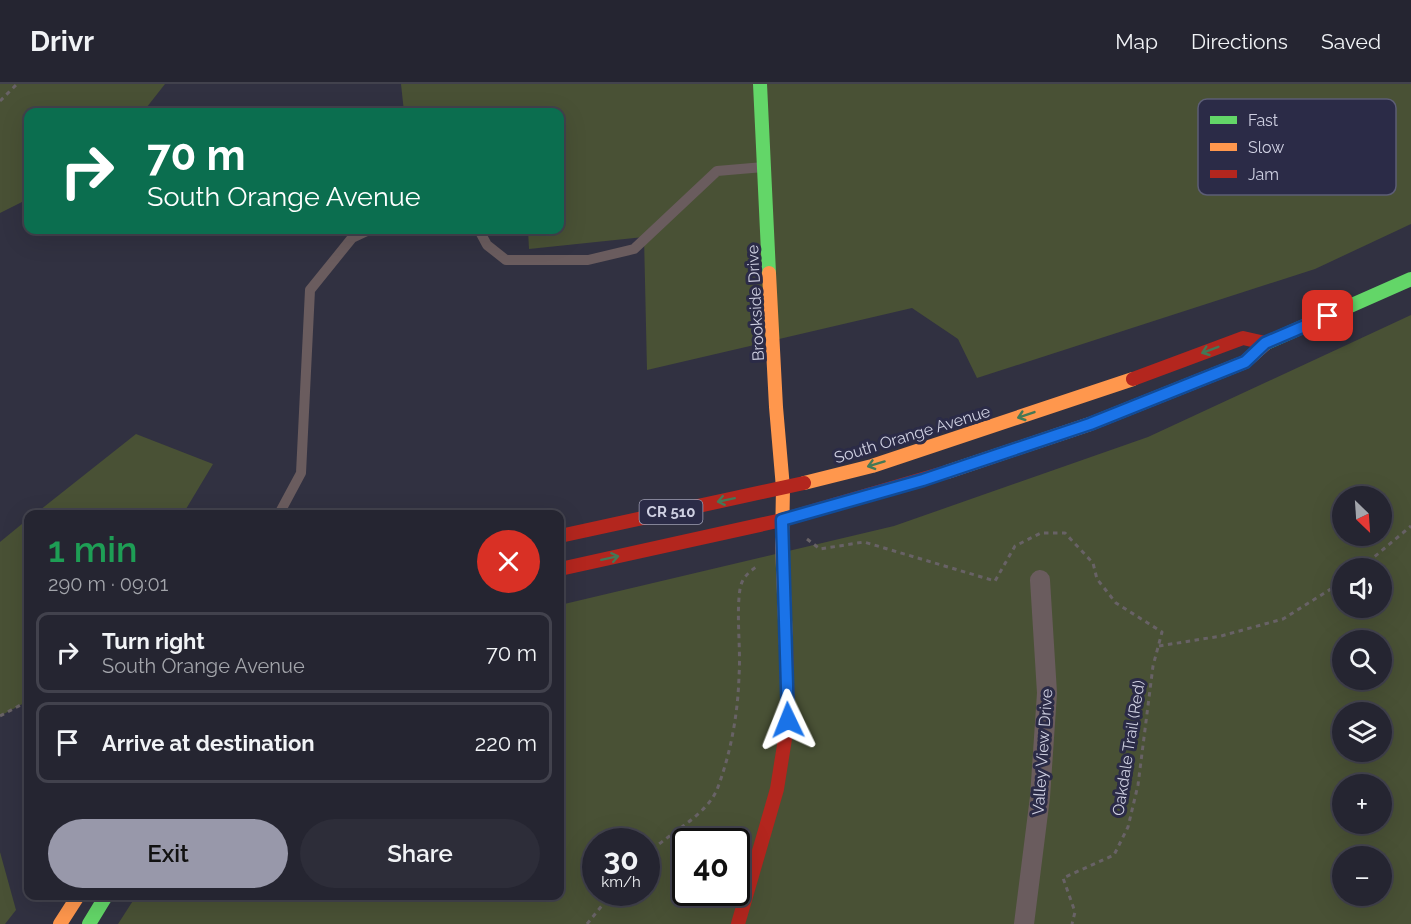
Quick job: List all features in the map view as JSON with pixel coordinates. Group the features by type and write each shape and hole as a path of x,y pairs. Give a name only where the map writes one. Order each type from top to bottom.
{"main road":[{"name":"Brookside Drive","path":"738,924 777,789 788,720 782,542 783,488 776,407 760,84"},
{"name":"South Orange Avenue","path":"564,568 782,520 923,480 1090,424 1245,362 1265,343 1411,279"},
{"name":"South Orange Avenue","path":"564,535 783,488 872,466 1142,376 1242,338 1265,343"},
{"path":"60,924 75,900"},
{"path":"89,924 104,900"}],"street":[{"name":"Valley View Drive","path":"1024,924 1040,797 1047,693 1040,580"}],"lane":[{"path":"481,234 487,245 506,260 588,260 634,249 717,171 764,167"},
{"path":"281,510 301,473 310,290 352,237 359,234"}],"path":[{"path":"0,101 17,84"},
{"path":"1373,558 1411,526"},
{"path":"660,842 696,818 717,790 736,719 740,676 741,587 749,570 758,566 782,542 808,539 820,549 864,542 995,581 1015,546 1041,533 1065,533 1093,563 1097,579 1116,603 1162,632 1159,646 1221,636 1283,619 1332,588"},
{"name":"Oakdale Trail (Red)","path":"1072,924 1075,912 1063,878 1114,855 1128,827 1138,785 1153,666 1159,646"},
{"path":"0,716 24,703"},
{"path":"587,924 602,906"}],"green space":[{"path":"0,84 165,84 146,108 24,108 24,201 0,213"},
{"path":"401,84 1411,84 1411,224 1315,269 977,378 958,339 912,308 647,370 644,237 529,249 528,234 564,234 564,108 404,108"},
{"path":"1411,315 1411,924 118,924 133,900 564,900 564,604 894,526 1148,437"},
{"path":"136,434 213,464 185,510 40,510"},
{"path":"24,522 24,703 0,716 0,542"},
{"path":"0,852 16,910 5,924 0,924"}],"traffic: fast":[{"path":"760,84 769,273"},
{"path":"1266,343 1411,279"},
{"path":"89,924 104,900"}],"traffic: slow":[{"path":"769,273 783,488 782,542 786,646"},
{"path":"947,472 1090,424 1245,362 1266,343"},
{"path":"804,483 872,466 1133,379"},
{"path":"60,924 75,900"}],"traffic: jam":[{"path":"1133,379 1243,338 1265,343"},
{"path":"564,568 782,520 947,472"},
{"path":"564,535 804,483"},
{"path":"738,924 777,789 788,720 786,646"}],"route":[{"path":"788,720 782,520 923,480 1090,424 1245,362 1265,343 1328,316"}]}
